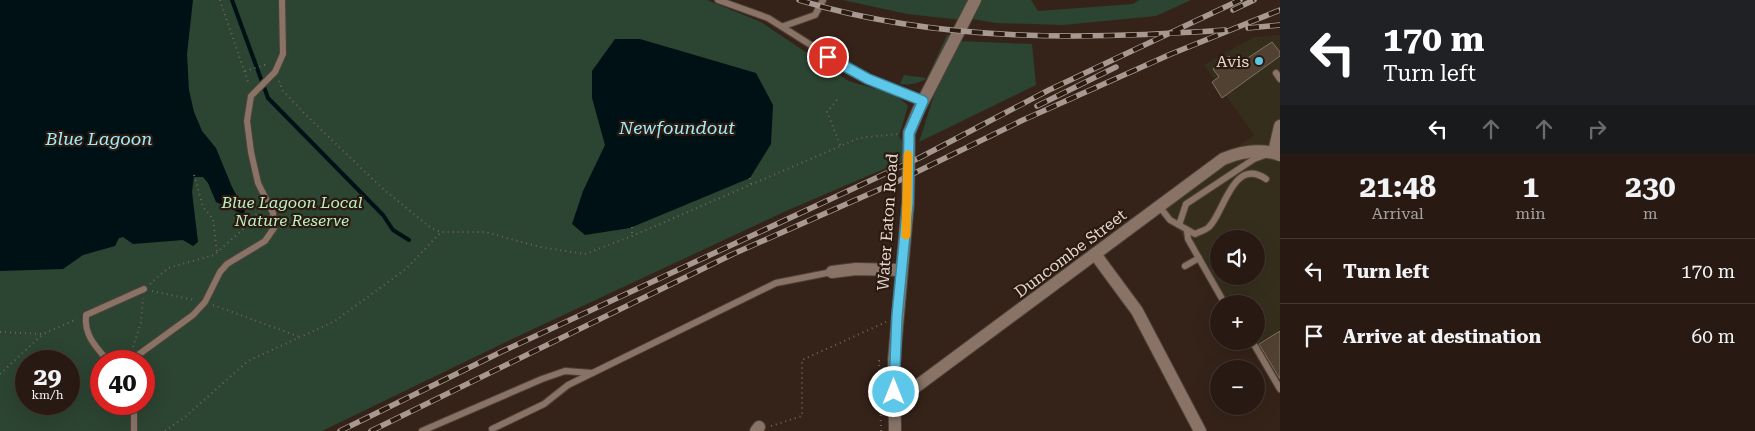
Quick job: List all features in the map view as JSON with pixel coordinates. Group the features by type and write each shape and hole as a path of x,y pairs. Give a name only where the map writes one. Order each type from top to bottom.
{"street":[{"name":"Water Eaton Road","path":"895,431 897,316 908,203 909,133 923,101 975,0"},
{"path":"1277,154 1280,126"},
{"name":"Duncombe Street","path":"894,403 1223,159 1238,153 1254,150 1277,154"},
{"path":"1094,254 1136,311 1196,430"},
{"path":"832,272 856,269 901,270"}],"lane":[{"path":"148,350 193,316 205,302 220,272 227,264 266,240 274,228 273,213 258,183 247,121 251,96 275,72 283,54 282,0"},
{"path":"718,0 784,26 849,70 923,101"},
{"path":"784,26 815,15 823,0"},
{"path":"1179,225 1186,204 1254,159 1277,154"},
{"path":"1159,206 1170,220 1195,234 1209,227 1235,182 1250,174 1258,174 1266,179"},
{"path":"1187,231 1188,239 1220,295"},
{"path":"1184,266 1199,258"},
{"path":"492,429 544,404 568,385 776,283 832,272"},
{"path":"99,350 89,338 85,326 86,315 144,289"},
{"path":"1257,350 1280,389"},
{"path":"422,431 542,379 566,371 593,373"},
{"path":"134,415 134,431"}],"path":[{"path":"220,0 245,71 251,96"},
{"path":"245,71 265,65"},
{"path":"275,72 283,91 309,118 382,188 431,228 441,232 484,232 540,247 585,254 632,236 859,138 909,133"},
{"path":"837,100 828,112 841,146"},
{"path":"194,175 203,207 213,219 213,240 216,252"},
{"path":"750,178 751,185"},
{"path":"132,350 141,323 144,289 168,268 216,252 248,224 267,200"},
{"path":"632,227 632,236"},
{"path":"165,431 185,417 248,360 335,321 407,268 441,232"},
{"path":"144,289 205,302 300,337"},
{"path":"0,374 43,334 86,315"},
{"path":"757,429 770,427 802,416 802,360 897,316"},
{"path":"0,332 43,334"}],"shaded area":[{"path":"1280,35 1280,395 1265,368 1265,360 1261,360 1255,350 1265,350 1265,295 1221,295 1215,285 1265,285 1265,230 1210,230 1210,278 1161,202 1254,135 1204,65 1254,37"}],"green space":[{"name":"Blue Lagoon Local Nature Reserve","path":"0,0 707,0 761,22 847,80 887,92 902,100 908,106 899,136 904,145 905,160 786,211 510,340 322,431 0,431"},
{"path":"843,0 971,0 961,20 907,14"},
{"path":"982,0 1031,0 1038,11 1133,4 1139,0 1191,0 1156,16 1063,25 996,23 972,19"},
{"path":"947,35 954,35 940,63 927,78"},
{"path":"959,41 1032,44 1036,85 919,142 934,95"},
{"path":"904,75 927,78 912,84 900,84"}],"water":[{"name":"Blue Lagoon","path":"0,0 193,0 187,54 189,90 194,112 202,131 216,148 232,187 245,211 244,215 216,202 208,183 203,177 194,177 192,192 198,242 193,246 183,240 133,244 123,237 119,238 115,246 83,255 63,269 0,271"},
{"name":"Newfoundout","path":"615,39 640,39 756,73 773,105 771,144 750,178 630,228 585,235 572,224 583,191 605,145 592,98 592,71"}],"building":[{"path":"1272,42 1280,52 1280,56 1222,98 1212,82 1219,77 1213,69 1229,56 1237,65"},
{"path":"1280,331 1280,379 1263,350 1265,350 1265,340"}],"waterway":[{"path":"232,0 268,98 383,215 393,230 409,240"}],"railway":[{"path":"799,0 851,14 957,31 1064,36 1225,30"},
{"path":"340,431 501,352 919,158 1049,90 1240,0"},
{"path":"1233,10 1254,0"},
{"path":"371,431 733,254 894,183 1023,120 1171,54 1280,10"},
{"path":"1248,28 1280,25"},
{"path":"1037,106 1116,67"}],"slow traffic":[{"path":"906,235 909,189 908,155"}],"place":[{"name":"Avis","path":"1259,61"}],"route":[{"path":"828,57 868,79 923,101 909,133 909,189 897,316 894,392"}]}
